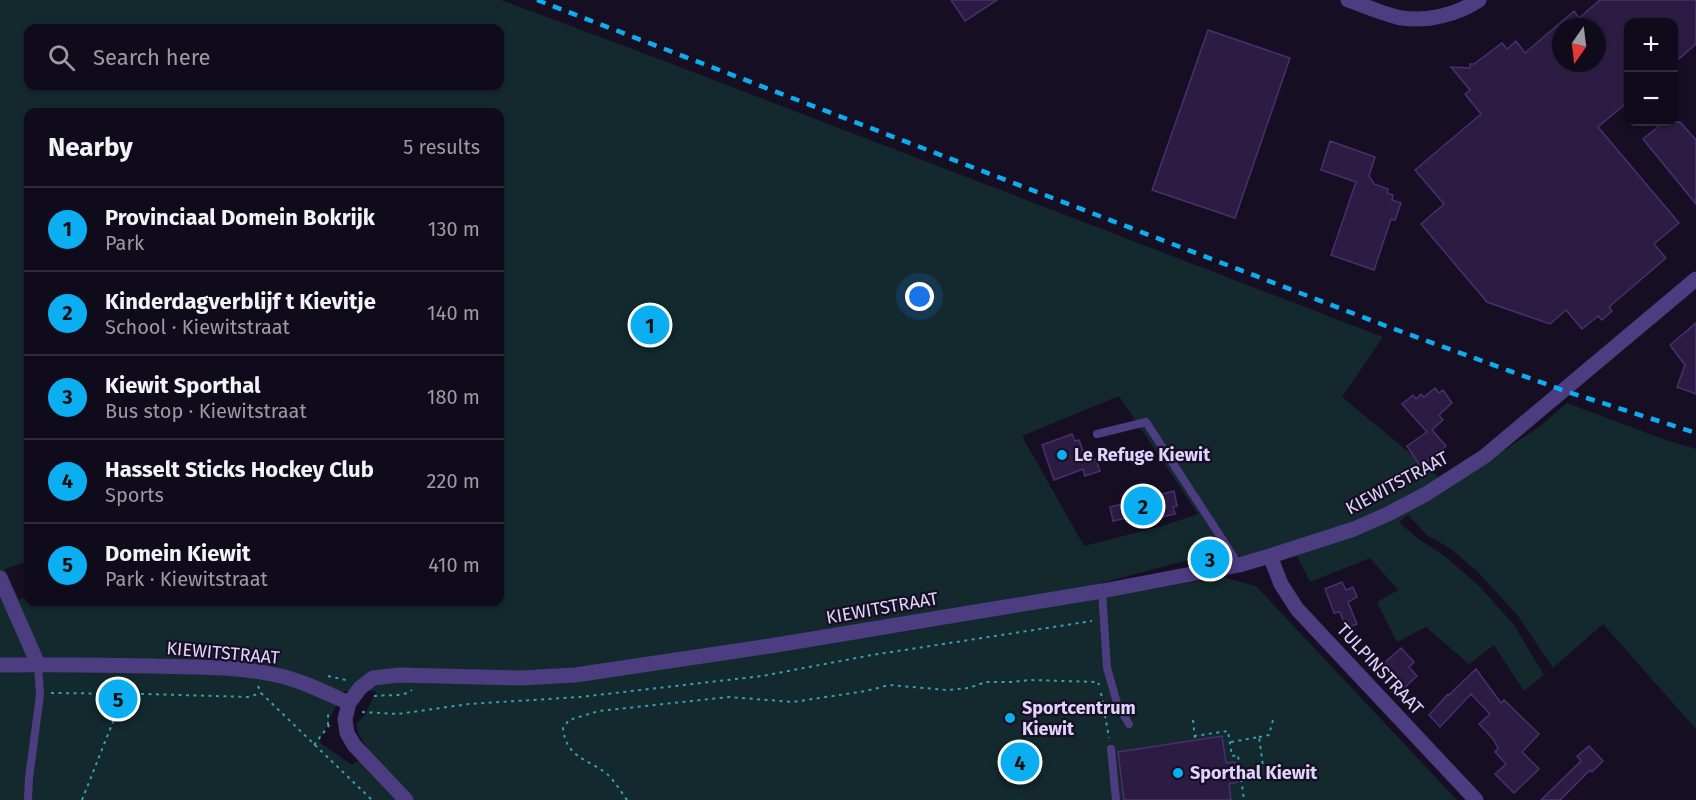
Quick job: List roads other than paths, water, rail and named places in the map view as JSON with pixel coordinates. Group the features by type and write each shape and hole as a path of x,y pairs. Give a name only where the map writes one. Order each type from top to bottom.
{"street":[{"path":"1348,0 1402,18 1439,17 1472,5 1479,0"},
{"name":"KIEWITSTRAAT","path":"0,665 202,667 250,671 297,681 356,708 360,688 373,678 385,676 521,678 575,675 770,646 1102,591 1239,565 1354,529 1426,494 1485,456 1696,279"},
{"name":"TULPINSTRAAT","path":"1270,556 1281,584 1297,609 1476,800"},
{"path":"0,578 38,664"},
{"path":"356,708 345,719 347,733 354,745 406,800"}],"lane":[{"path":"1097,434 1146,422 1239,565"},
{"path":"1102,591 1107,668 1117,703 1129,724"},
{"path":"28,800 40,695 38,664"},
{"path":"1111,749 1116,800"}],"railway":[{"path":"537,0 1386,326 1565,391 1696,433"}],"place":[{"name":"Provinciaal Domein Bokrijk","path":"650,325"},
{"name":"Le Refuge Kiewit","path":"1062,455"},
{"name":"Kinderdagverblijf t Kievitje","path":"1143,506"},
{"name":"Kiewit Sporthal","path":"1210,559"},
{"name":"Domein Kiewit","path":"118,699"},
{"name":"Sportcentrum Kiewit","path":"1010,718"},
{"name":"Hasselt Sticks Hockey Club","path":"1020,762"},
{"name":"Sporthal Kiewit","path":"1178,773"}]}
